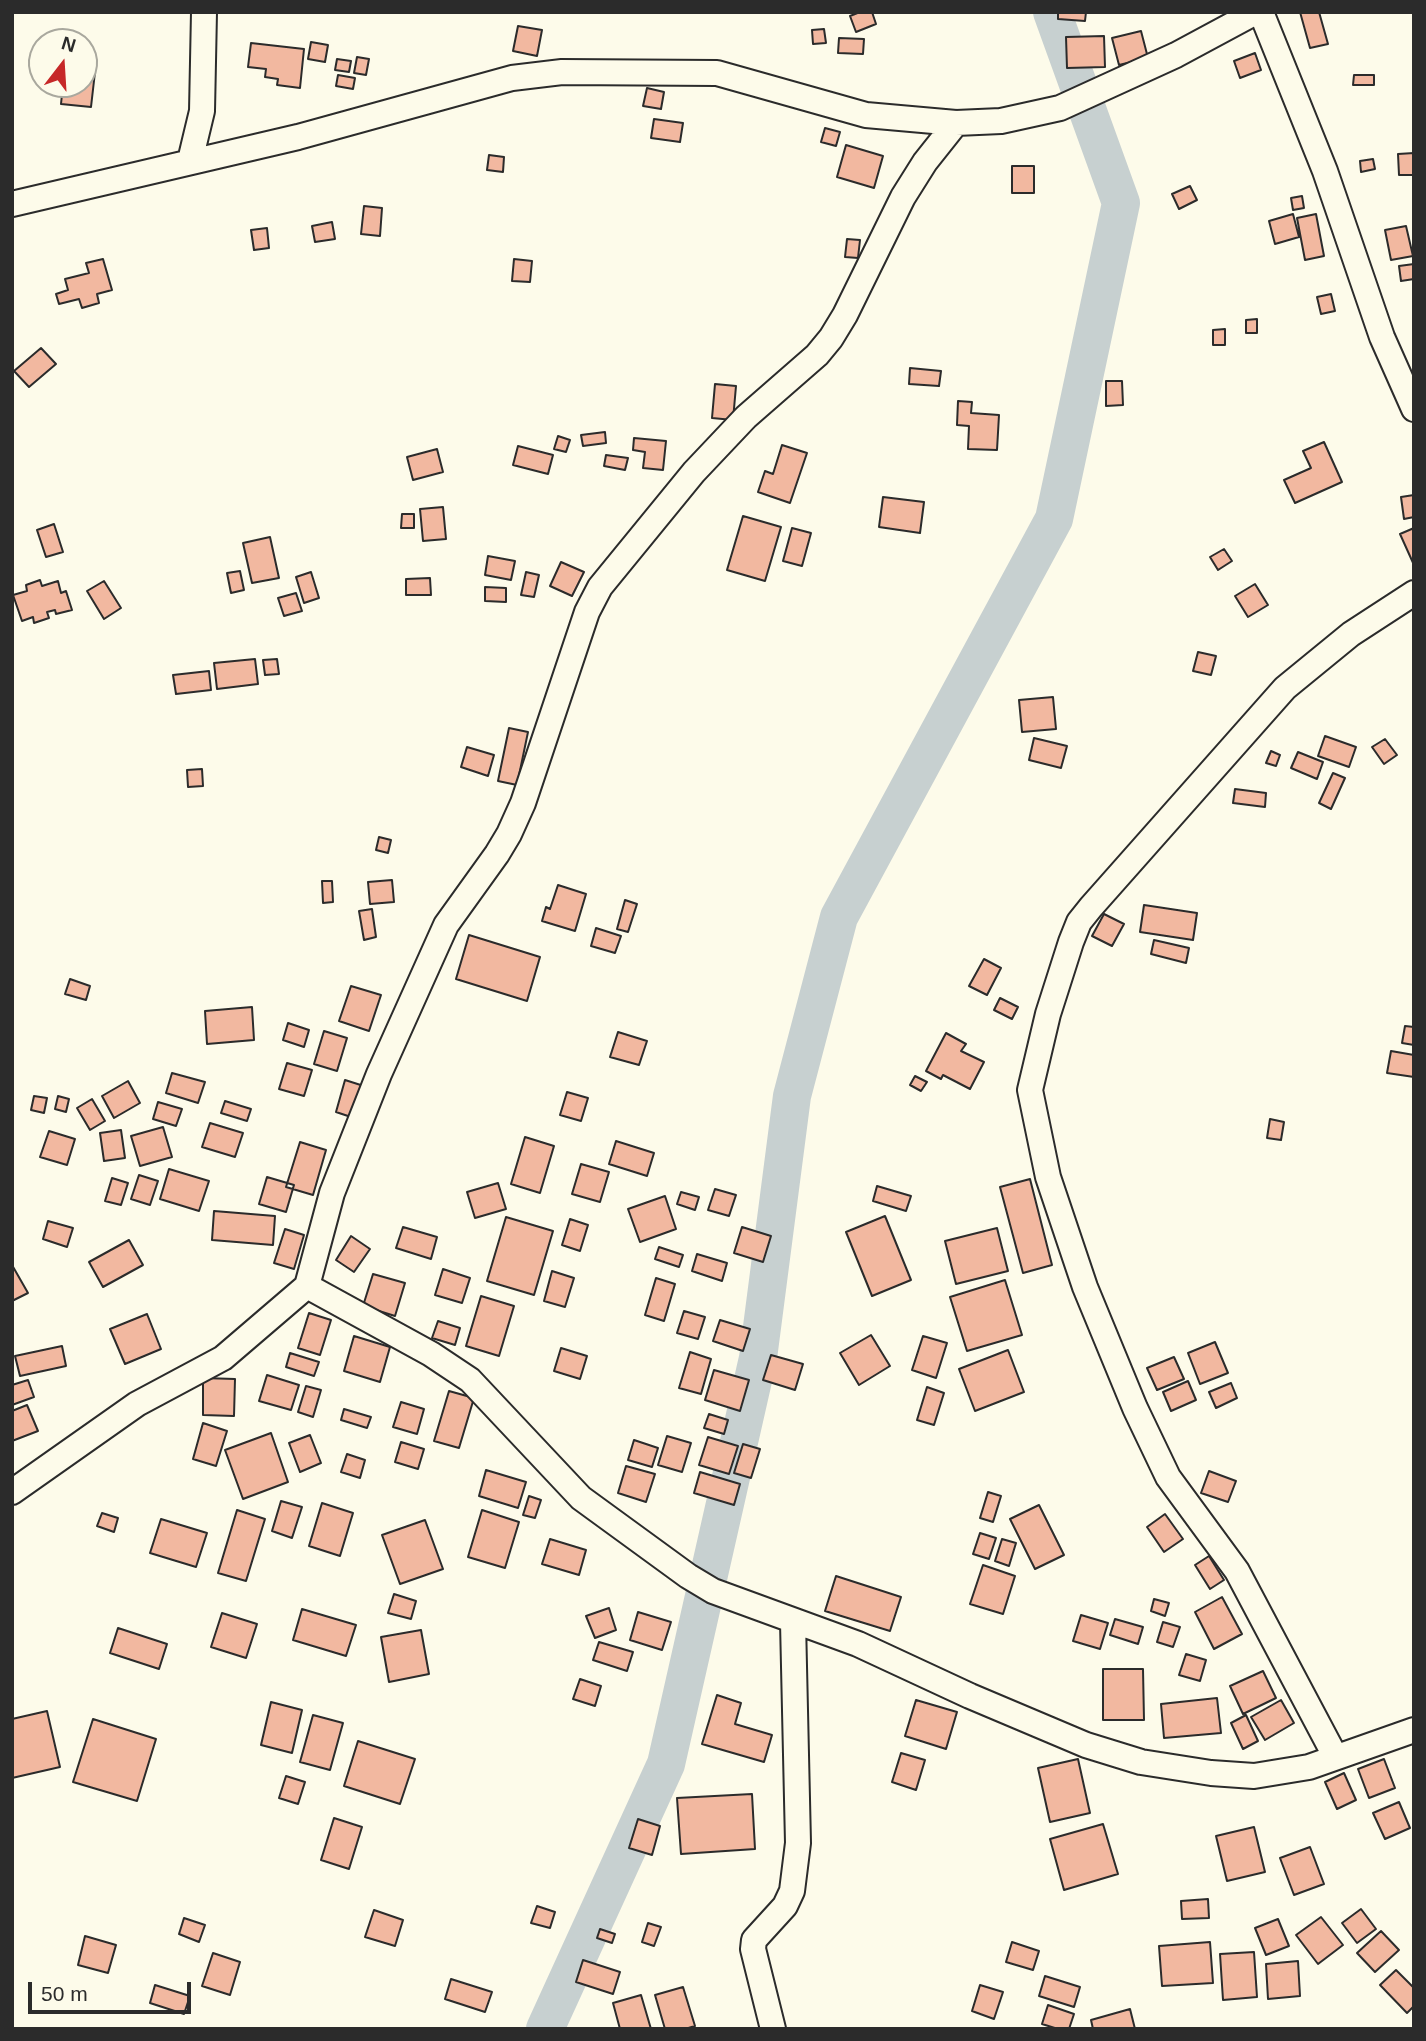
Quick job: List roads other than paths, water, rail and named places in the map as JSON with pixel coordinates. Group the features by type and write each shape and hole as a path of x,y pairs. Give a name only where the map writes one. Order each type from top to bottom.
{"street":[{"path":"190,161 202,111 204,12"},
{"path":"12,204 298,137 512,78 562,72 717,73 866,115 956,123 1001,121 1059,108 1175,55 1258,12 1325,171 1382,337 1414,408"},
{"path":"12,1492 137,1404 223,1358 307,1286 332,1193 379,1074 446,925 509,834 523,803 587,612 600,587 694,472 746,417 817,355 831,338 903,197 925,162 956,123"},
{"path":"1335,1756 1237,1571 1168,1476 1135,1408 1085,1287 1048,1177 1030,1090 1048,1014 1079,922 1284,688 1351,634 1414,593"},
{"path":"307,1286 431,1354 470,1380 581,1498 688,1576 713,1591 858,1644 970,1696 1086,1745 1141,1762 1211,1773 1254,1776 1309,1767 1414,1730"},
{"path":"773,2029 753,1949 754,1940 785,1906 792,1891 798,1843 793,1622"}],"waterway":[{"path":"545,2029 666,1764 758,1358 792,1096 839,917 1054,519 1121,203 1052,12"}]}
